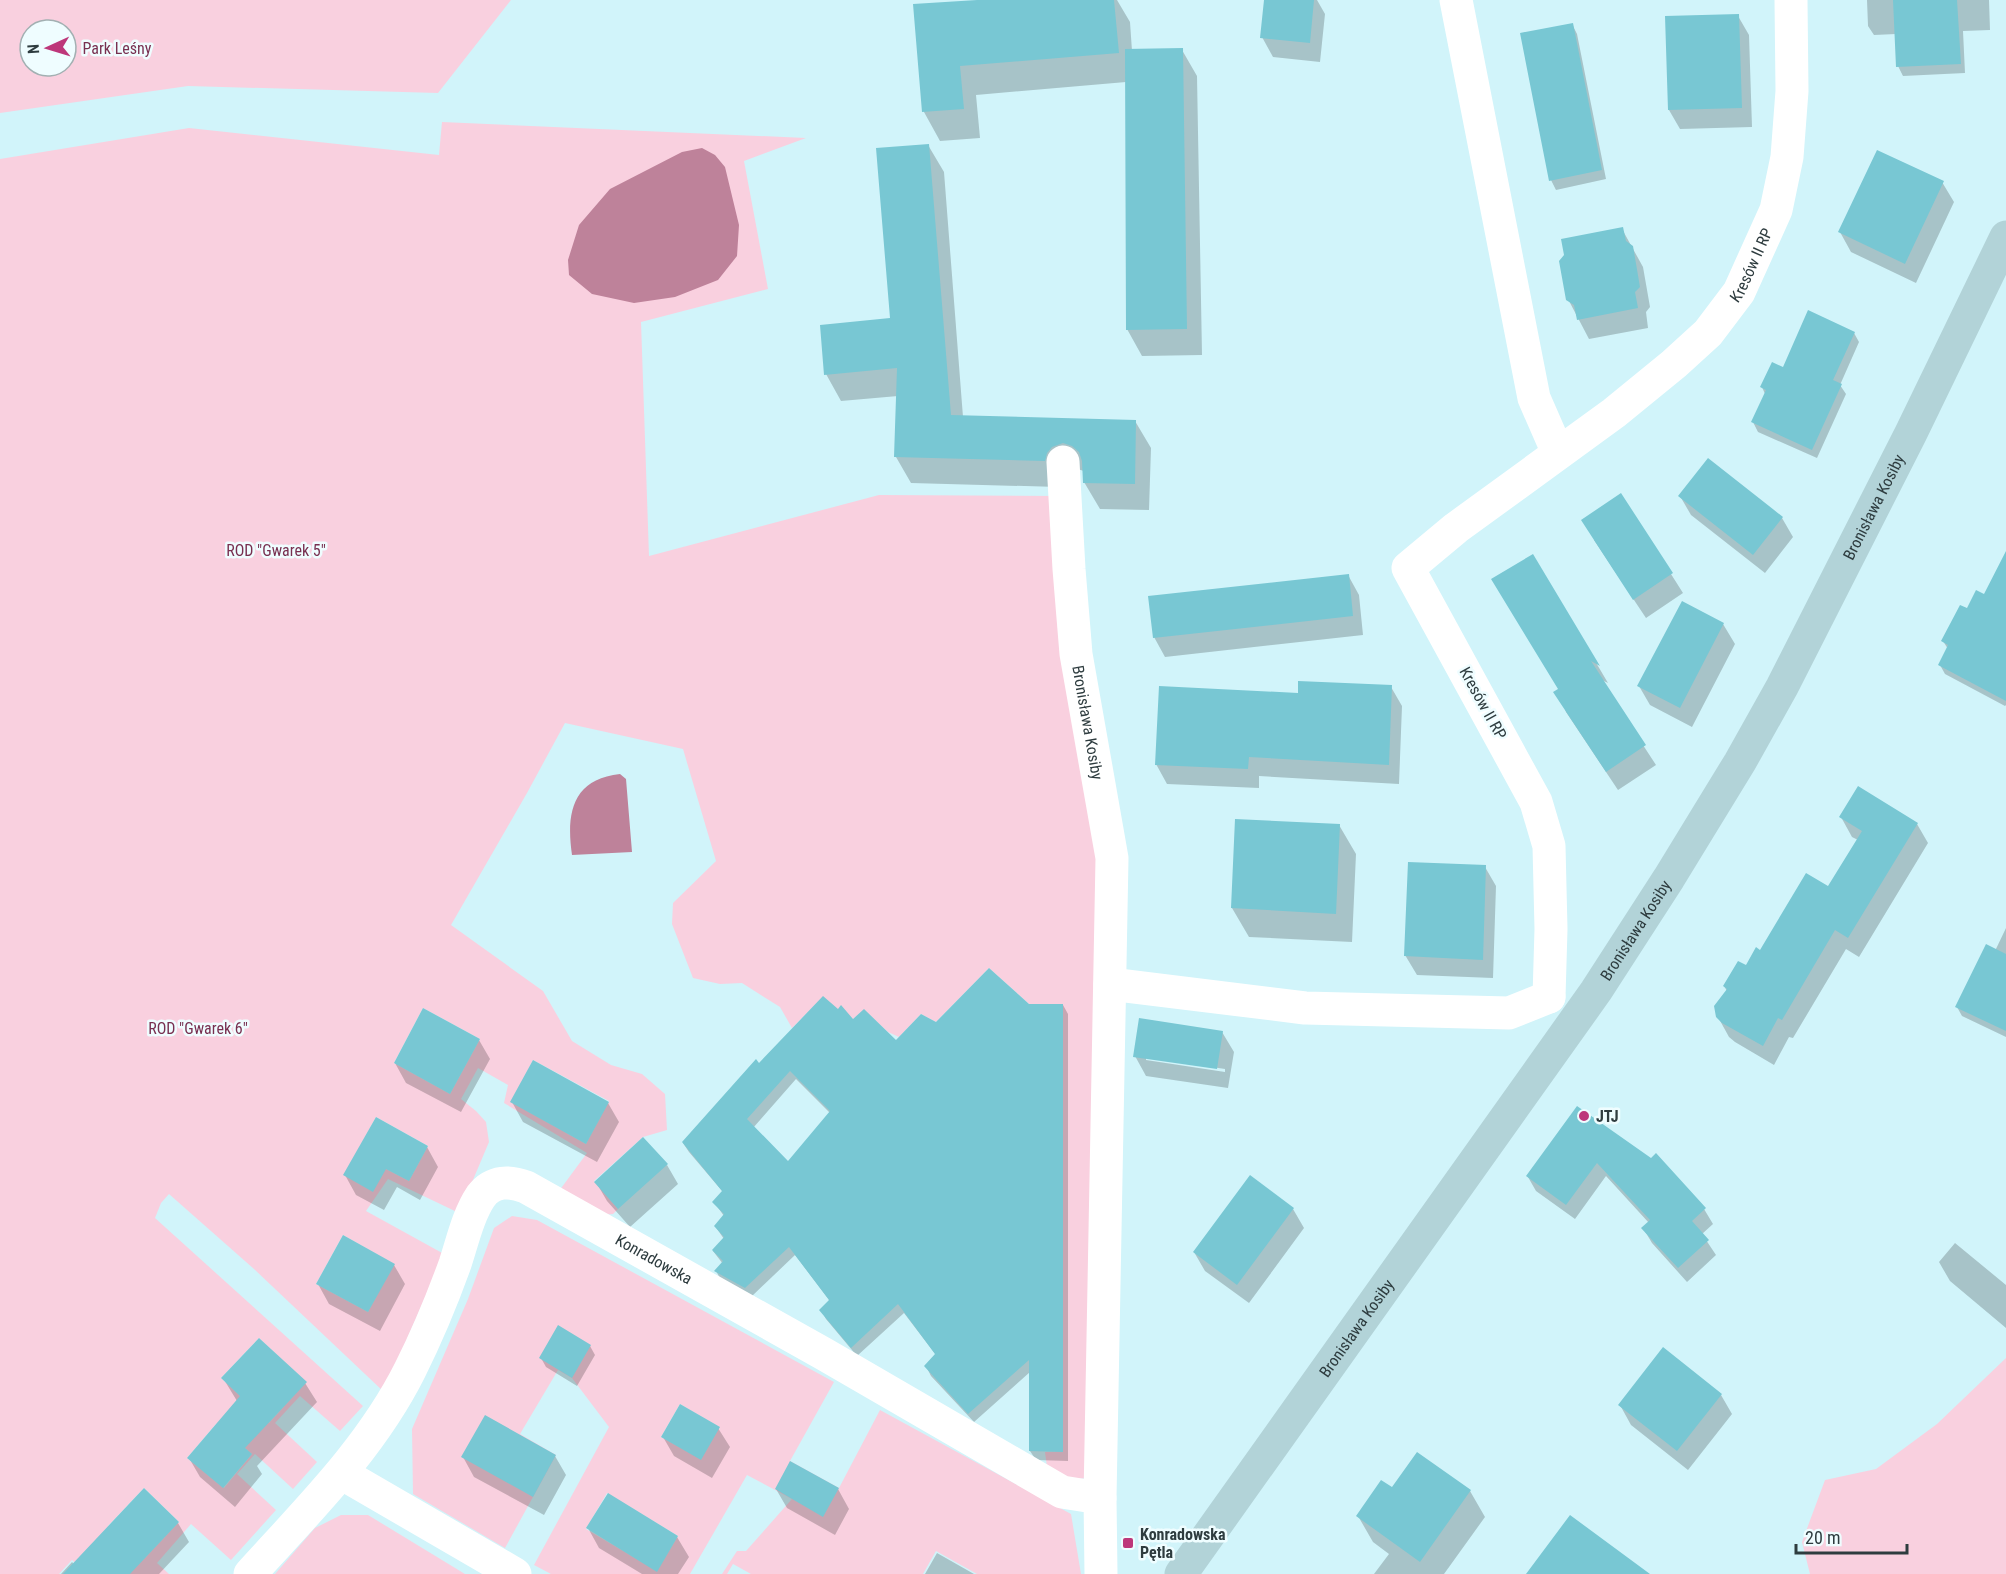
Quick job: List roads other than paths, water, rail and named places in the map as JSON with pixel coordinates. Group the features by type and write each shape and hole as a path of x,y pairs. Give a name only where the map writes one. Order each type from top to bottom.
{"street":[{"path":"1456,0 1534,398 1558,453"},
{"name":"Kresów II RP","path":"1549,997 1551,929 1549,846 1536,802 1408,568 1456,528 1614,413 1674,364 1708,333 1739,292 1776,210 1787,157 1792,91 1791,0"},
{"name":"Bronisława Kosiby","path":"1181,1574 1580,1013 1669,878 1740,762 1782,687 1911,433 2006,237"},
{"name":"Bronisława Kosiby","path":"1063,462 1076,654 1112,858 1101,1574"},
{"path":"1110,984 1305,1008 1509,1013 1549,997 1580,1013"},
{"name":"Konradowska","path":"250,1574 341,1473 390,1405 424,1342 470,1221 482,1196 495,1185 511,1181 536,1192 781,1329 1062,1492 1101,1498"},
{"path":"341,1473 514,1574"}],"place":[{"name":"JTJ","path":"1584,1116"},
{"name":"Konradowska Pętla","path":"1128,1543"}],"park label":[{"name":"Park Leśny","path":"117,48"},
{"name":"ROD \"Gwarek 5\"","path":"276,550"},
{"name":"ROD \"Gwarek 6\"","path":"198,1028"}]}
